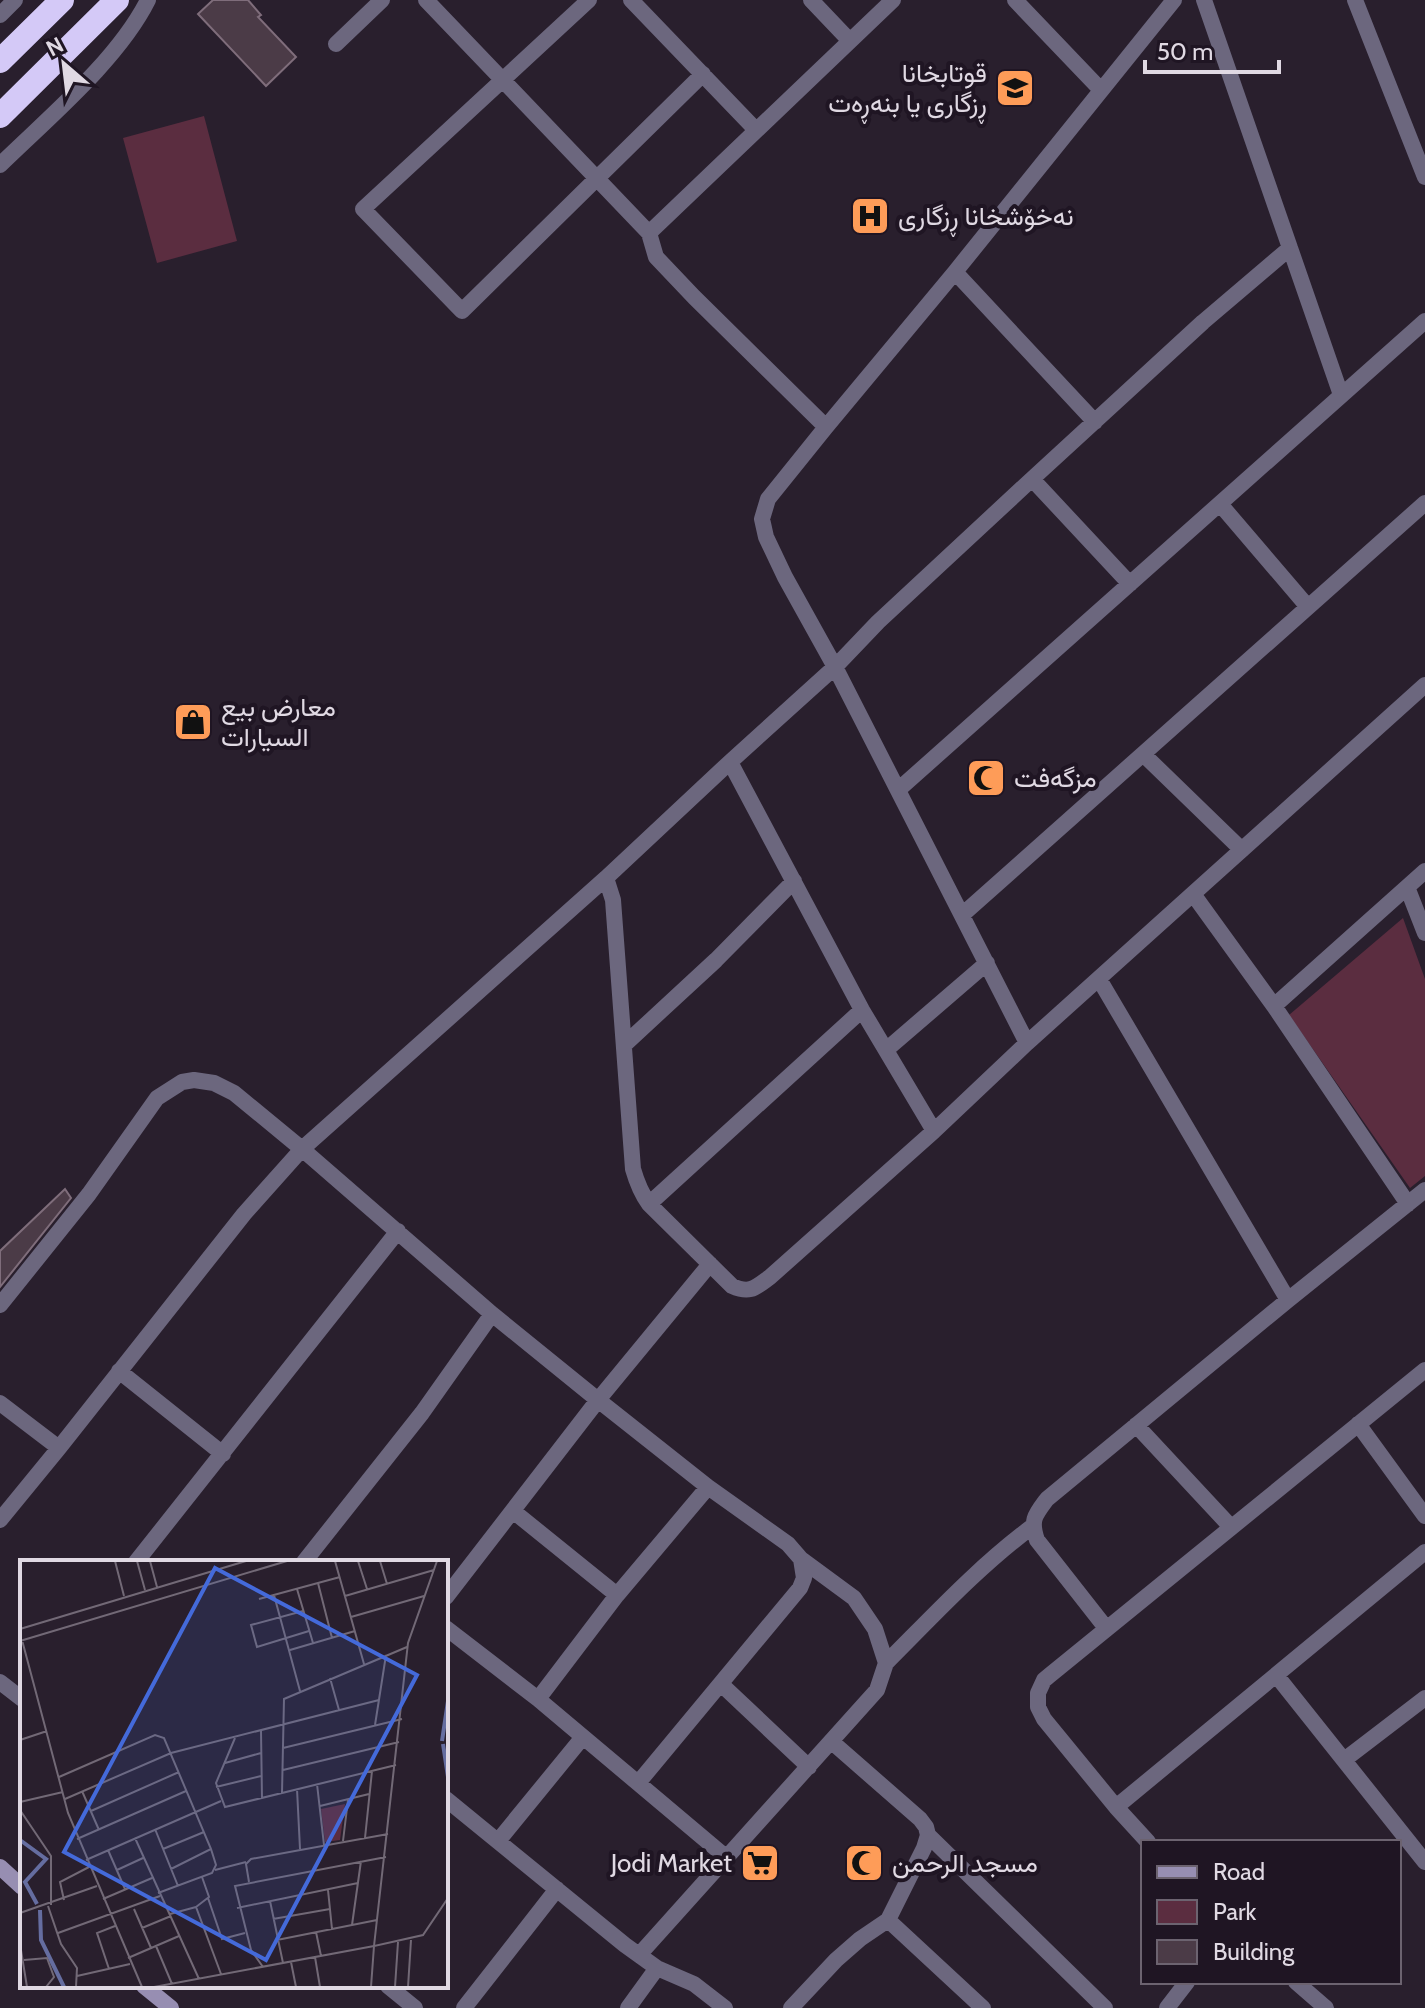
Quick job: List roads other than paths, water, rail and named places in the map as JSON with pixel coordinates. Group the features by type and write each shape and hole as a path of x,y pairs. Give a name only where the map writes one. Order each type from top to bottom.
{"highway":[{"path":"0,61 62,0"},
{"path":"0,116 117,0"}],"main road":[{"path":"0,1867 20,1885"},
{"path":"146,1988 171,2008"}],"street":[{"path":"0,15 15,0"},
{"path":"0,165 116,48 148,0"},
{"path":"336,44 382,0"},
{"path":"426,0 649,233 656,257 826,427"},
{"path":"589,0 363,209 462,311 703,74"},
{"path":"631,0 756,130"},
{"path":"811,0 850,41"},
{"path":"649,233 893,0"},
{"path":"1015,0 1101,90"},
{"path":"1027,1043 835,667 785,577 766,537 762,519 768,499 1174,0"},
{"path":"1204,0 1341,395"},
{"path":"1355,0 1425,177"},
{"path":"0,1520 244,1214 302,1149 606,878 835,667 878,622 1032,479 1203,322 1290,248"},
{"path":"955,272 1095,422"},
{"path":"898,790 1425,321"},
{"path":"1032,479 1130,584"},
{"path":"962,915 1425,503"},
{"path":"1220,504 1308,607"},
{"path":"606,878 613,900 633,1169 641,1193 732,1286 743,1291 754,1289 934,1131 1027,1043 1425,685"},
{"path":"1143,754 1242,850"},
{"path":"730,762 862,1010 934,1131"},
{"path":"1274,1006 1425,871"},
{"path":"624,1045 716,960 794,881"},
{"path":"1407,887 1425,933"},
{"path":"1193,894 1274,1006 1408,1204"},
{"path":"886,1050 987,963"},
{"path":"1099,979 1288,1300"},
{"path":"649,1204 862,1010"},
{"path":"0,1305 89,1194 157,1098 182,1082 214,1083 234,1093 302,1149 492,1314 598,1400 854,1598 875,1629 886,1663"},
{"path":"1106,1628 1037,1540 1033,1526 1036,1514 1047,1499 1425,1190"},
{"path":"141,1560 398,1231"},
{"path":"448,1594 598,1400 710,1264"},
{"path":"306,1560 422,1413 492,1314"},
{"path":"1146,1840 1044,1719 1038,1707 1038,1693 1044,1680 1425,1370"},
{"path":"119,1371 223,1454"},
{"path":"0,1403 59,1448"},
{"path":"1358,1424 1425,1516"},
{"path":"1136,1425 1231,1527"},
{"path":"538,1699 617,1595 708,1487"},
{"path":"513,1511 617,1595"},
{"path":"639,1955 877,1690 886,1663 958,1590 1008,1544 1033,1526"},
{"path":"1116,1807 1425,1552"},
{"path":"638,1783 800,1588 804,1578 801,1559"},
{"path":"448,1630 538,1699 727,1858"},
{"path":"1276,1675 1425,1862"},
{"path":"0,1682 20,1697"},
{"path":"721,1684 809,1767"},
{"path":"1344,1760 1425,1698"},
{"path":"498,1841 583,1737"},
{"path":"791,2008 836,1960 888,1920 928,1835 920,1819 832,1742"},
{"path":"448,1806 498,1841 639,1955 657,1968 694,1984 725,2008"},
{"path":"928,1835 1105,2008"},
{"path":"464,2008 557,1889"},
{"path":"888,1920 983,2008"},
{"path":"628,2008 657,1968"},
{"path":"1167,2008 1185,1984"},
{"path":"1298,1984 1326,2008"},
{"path":"390,1988 415,2008"}],"place":[{"name":"قوتابخانا ڕزگاری یا بنەڕەت","path":"1015,88"},
{"name":"نەخۆشخانا ڕزگاری","path":"870,216"},
{"name":"معارض بيع السيارات","path":"193,722"},
{"name":"مزگەفت","path":"986,778"},
{"name":"Jodi Market","path":"760,1863"},
{"name":"مسجد الرحمن","path":"864,1863"}]}
